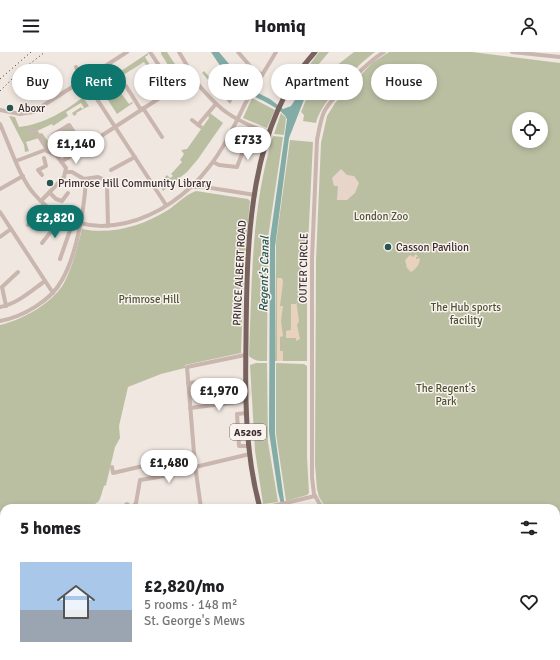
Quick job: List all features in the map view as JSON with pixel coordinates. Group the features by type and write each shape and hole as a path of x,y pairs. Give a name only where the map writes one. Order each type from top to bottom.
{"main road":[{"name":"PRINCE ALBERT ROAD","path":"259,504 249,446 245,355 248,261 254,195 269,133 279,109 300,71 315,52"}],"street":[{"path":"109,64 127,52"},
{"path":"150,52 158,64"},
{"path":"179,52 186,64"},
{"path":"238,52 248,64"},
{"path":"263,73 276,52"},
{"name":"OUTER CIRCLE","path":"320,504 315,496 312,477 312,267 318,133 324,112 331,103 368,64 384,52"},
{"path":"512,52 544,54 560,58"},
{"path":"126,86 162,138"},
{"path":"200,86 215,104 237,120 269,133"},
{"path":"0,110 20,114 33,112 71,88"},
{"path":"97,100 166,205"},
{"path":"61,162 156,100"},
{"path":"0,124 23,176 31,190 58,220 80,224 108,226 133,220 166,205 197,181 213,162 248,100"},
{"path":"192,120 200,126 215,104"},
{"path":"68,158 53,135 70,125 84,147"},
{"path":"29,134 35,130 48,151 57,156 66,170 86,180 98,177 105,181 108,226"},
{"path":"213,162 219,165 237,167 247,141 230,134"},
{"path":"16,160 43,155 48,151"},
{"path":"42,175 38,170 46,166 43,155"},
{"path":"111,170 135,157"},
{"path":"28,225 42,202 61,181 66,170"},
{"path":"0,189 23,176"},
{"path":"0,321 24,314 53,292 65,275 80,224 86,180"},
{"path":"197,181 205,188"},
{"path":"190,187 254,195"},
{"path":"50,192 56,199 62,200 68,193"},
{"path":"0,212 44,281 53,292"},
{"path":"42,243 58,220"},
{"path":"60,259 73,222"},
{"path":"0,237 11,229"},
{"path":"6,306 2,287 18,272"},
{"path":"0,307 6,306 26,295 44,281"},
{"path":"200,504 195,468 187,367 245,355"},
{"path":"188,383 216,380"},
{"path":"190,408 246,401"},
{"path":"247,413 237,414 239,446 249,446"},
{"path":"135,504 140,480 157,476 163,477 250,454"},
{"path":"112,467 113,473 169,460"},
{"path":"280,504 315,496"}],"green space":[{"path":"161,52 167,52 175,64 167,64"},
{"path":"319,52 329,52 319,64 310,64"},
{"path":"354,52 375,52 360,64 339,64"},
{"name":"The Regent's Park","path":"389,52 472,52 560,63 560,504 323,504 319,497 315,465 316,260 321,143 327,116 338,100 363,100 363,73 371,64 371,100 437,100 437,64 371,64"},
{"path":"148,53 145,57 149,64 145,64 144,62 141,64 134,64 134,68 126,73 126,68"},
{"path":"204,71 208,75 208,80 202,73"},
{"path":"79,100 85,100 89,106 76,113 77,114 74,116 72,113 81,107 82,109 84,108 81,103 66,112 68,116 53,126 52,124 37,131 39,134 42,133 55,151 43,145 39,138 26,142 29,151 25,152 24,145 9,116 15,117 19,127 38,123 64,111"},
{"path":"108,100 126,100 129,104 132,102 133,103 117,114"},
{"path":"226,100 232,100 230,104"},
{"path":"251,100 256,100 275,110 267,128 243,118"},
{"path":"306,100 328,100 319,114 316,123 303,121 304,115 301,112"},
{"path":"210,113 223,123 187,172 163,191 161,187 167,182 164,178 167,175 170,178 173,176 171,174 182,162 180,160 184,154 181,150 187,149 209,118 208,115"},
{"path":"281,113 286,118 284,135 274,134"},
{"path":"69,127 81,144 67,154 55,136"},
{"path":"273,136 283,137 268,238 267,361 262,361 255,360 249,356 252,272 260,190"},
{"path":"290,140 313,142 308,245 299,255 298,260 300,268 307,274 307,361 275,361 276,242"},
{"name":"Primrose Hill","path":"196,191 248,199 250,201 244,266 241,353 185,365 185,368 161,374 128,387 119,426 120,438 115,447 106,485 104,486 99,500 95,504 0,504 0,325 9,323 36,310 45,304 59,290 70,270 82,229 104,231 137,225 158,216"},
{"path":"256,363 267,363 268,442 278,502 263,504 255,451 250,365"},
{"path":"276,363 304,364 307,366 307,457 309,493 307,495 286,501 276,434"}],"sand":[{"path":"416,254 418,257 416,257 416,259 420,258 419,262 416,268 411,272 407,268 405,260 410,255 413,257"},
{"path":"277,278 282,278 283,282 280,306 283,306 281,321 283,336 280,337 280,351 283,351 283,361 277,361"},
{"path":"296,300 299,321 297,325 300,339 296,341 296,338 286,338 286,331 291,330 291,304 296,304"}],"shaded area":[{"path":"341,169 347,175 354,176 359,183 355,193 347,200 337,200 338,186 334,186 332,178"}],"water":[{"path":"211,52 219,52 229,64 219,64"},
{"path":"263,96 283,109 291,106 295,100 304,100 289,138 275,247 275,434 284,504 281,504 278,492 269,432 270,239 287,119 284,114 262,100 263,100"}],"tunnel":[{"path":"56,225 58,220"}],"railway":[{"path":"0,79 31,52"},
{"path":"0,91 18,73 45,52"}],"place":[{"name":"Aboxr","path":"10,108"},
{"name":"Primrose Hill Community Library","path":"50,183"},
{"name":"Casson Pavilion","path":"388,247"}],"park label":[{"name":"London Zoo","path":"381,216"},
{"name":"The Hub sports facility","path":"466,313"}],"water label":[{"name":"Regent's Canal","path":"264,274"}]}
